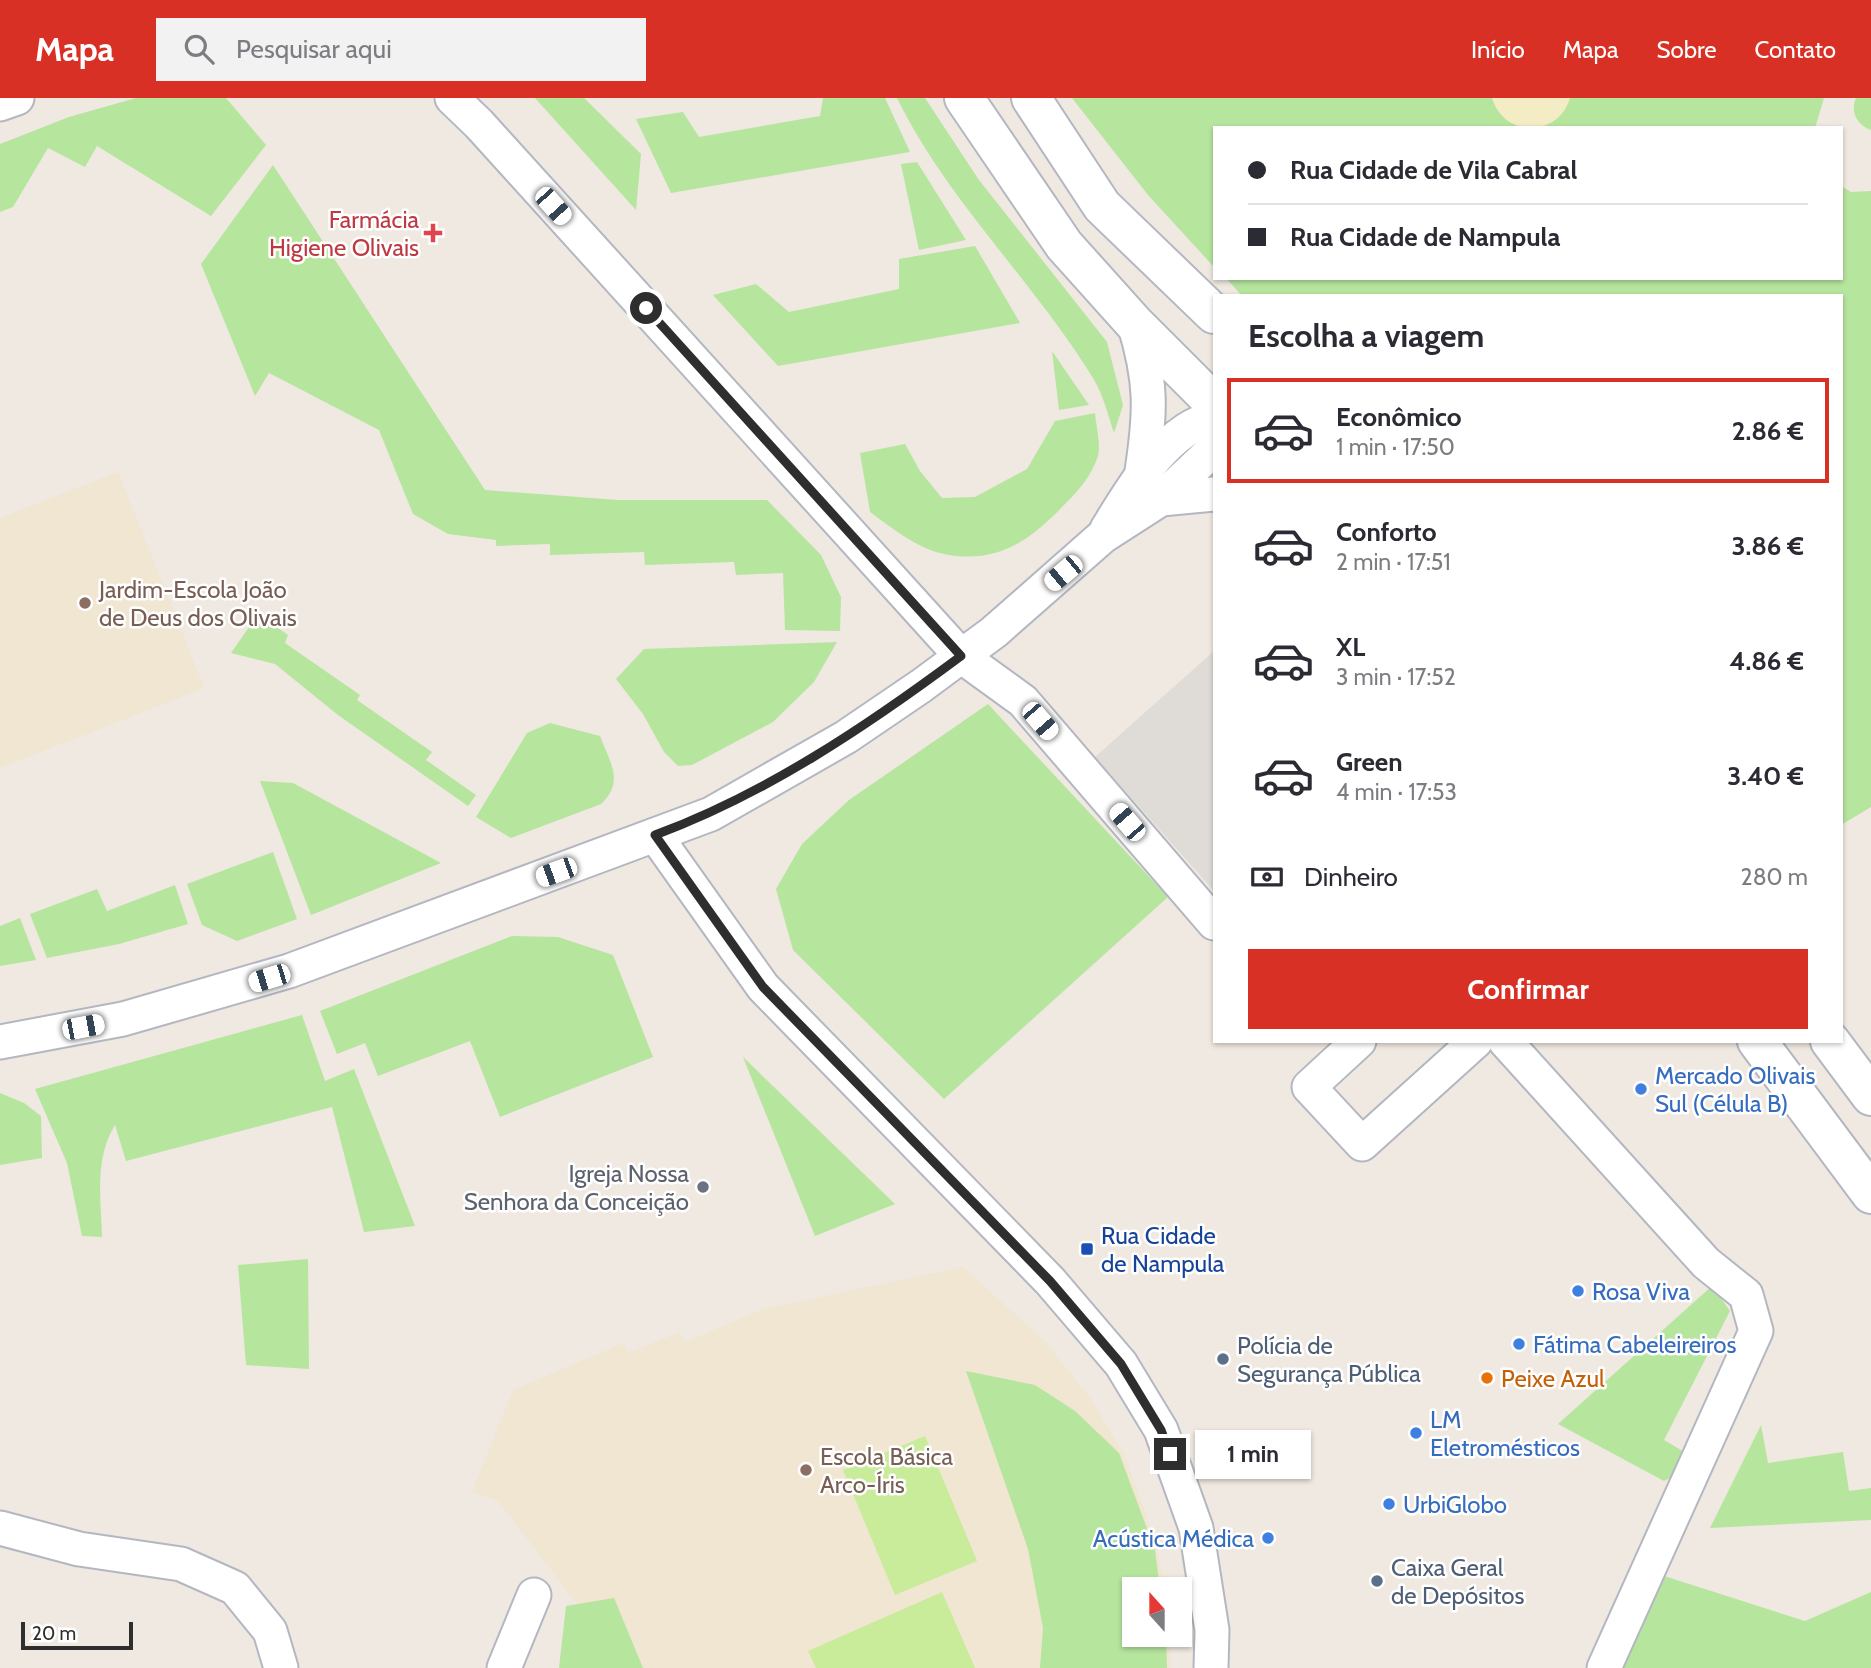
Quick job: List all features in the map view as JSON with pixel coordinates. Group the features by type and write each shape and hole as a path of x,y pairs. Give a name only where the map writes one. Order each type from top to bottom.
{"street":[{"path":"0,104 17,98"},
{"path":"452,98 479,124 961,656 1023,701 1213,922"},
{"path":"964,98 1064,245 1134,323 1213,402"},
{"path":"1031,98 1102,206 1213,313"},
{"path":"1134,323 1147,363 1149,385 1148,432 1142,471"},
{"path":"1102,537 1142,471 1189,429 1213,418"},
{"path":"0,1042 122,1019 289,971 710,814 846,737 961,656 1013,615 1102,537 1161,499 1213,450"},
{"path":"1161,499 1213,494"},
{"path":"655,835 763,987 1050,1281 1121,1364 1161,1430 1196,1528 1212,1630 1211,1668"},
{"path":"1357,1043 1309,1087 1362,1144 1474,1043"},
{"path":"1507,1043 1706,1263 1746,1295 1756,1331 1604,1668"},
{"path":"1758,1043 1871,1194"},
{"path":"1831,1043 1871,1096"},
{"path":"0,1528 79,1549 181,1564 235,1588 270,1631 281,1668"},
{"path":"504,1668 534,1595"}],"shaded area":[{"name":"Jardim-Escola João de Deus dos Olivais","path":"118,472 204,688 0,768 0,518"},
{"path":"1213,652 1213,890 1095,757"},
{"name":"Escola Básica Arco-Íris","path":"963,1267 1047,1343 1092,1401 1124,1454 1152,1531 1163,1577 1122,1577 1122,1647 1171,1647 1170,1668 584,1668 567,1629 577,1604 498,1501 472,1492 513,1390 624,1343 628,1353 680,1332 685,1342 763,1309"}],"green space":[{"path":"136,98 226,98 266,145 211,216 97,146 85,167 48,148 13,207 0,212 0,144 69,117"},
{"path":"535,98 584,98 641,154 636,210"},
{"path":"823,98 885,98 910,152 671,193 636,119 683,112 699,137 820,116"},
{"path":"897,98 925,98 979,180 1107,342 1123,405 1114,433 1093,378 1045,308 940,171"},
{"path":"1072,98 1824,98 1816,126 1213,126 1213,266 1148,195"},
{"path":"1856,98 1871,98 1871,130 1862,125 1854,113"},
{"path":"917,162 966,240 919,250 901,164"},
{"path":"273,165 485,490 618,500 767,500 821,555 841,597 840,631 785,630 783,573 736,575 734,562 645,565 644,552 550,555 550,544 496,546 496,540 448,534 413,514 379,430 269,373 255,396 201,264"},
{"path":"1843,187 1851,192 1871,191 1871,807 1843,824 1843,294 1240,294 1228,280 1843,280"},
{"path":"975,246 1020,323 778,366 713,295 756,284 789,312 899,289 899,259"},
{"path":"1052,351 1089,405 1059,410"},
{"path":"1095,413 1099,451 1088,476 1076,493 1052,517 1012,547 980,556 944,554 914,542 870,512 860,453 905,444 920,471 942,498 975,497 1027,469 1055,421"},
{"path":"258,614 288,635 285,643 360,695 357,700 432,752 426,760 476,795 468,806 338,715 275,664 231,653"},
{"path":"837,642 814,682 773,722 692,765 678,766 664,752 643,714 616,679 644,649"},
{"path":"988,704 1168,897 944,1099 793,950 776,889 802,844 849,800"},
{"path":"550,723 600,736 611,763 614,779 612,787 601,804 511,838 476,817 527,733"},
{"path":"260,781 293,783 441,863 311,915"},
{"path":"273,852 297,919 237,941 202,925 187,884"},
{"path":"175,885 188,924 119,944 47,958 30,914 97,889 107,911"},
{"path":"20,918 36,960 0,966 0,926"},
{"path":"512,936 558,937 613,955 653,1057 500,1117 470,1041 378,1076 365,1043 337,1054 320,1011"},
{"path":"302,1015 325,1081 354,1069 415,1226 364,1232 332,1107 126,1161 115,1125 108,1138 101,1165 102,1237 82,1236 67,1163 35,1089"},
{"path":"743,1057 895,1204 815,1236"},
{"path":"0,1093 24,1103 41,1116 42,1158 0,1165"},
{"path":"308,1259 309,1369 246,1365 238,1265"},
{"path":"1712,1286 1730,1311 1664,1440 1691,1456 1683,1472 1664,1481 1558,1424"},
{"path":"966,1371 1035,1385 1075,1411 1119,1453 1155,1550 1158,1577 1122,1577 1122,1647 1166,1647 1167,1668 1040,1668 1043,1628 1028,1549"},
{"path":"1761,1425 1768,1463 1843,1452 1849,1491 1871,1488 1871,1520 1710,1528"},
{"path":"925,1436 977,1561 895,1595 843,1470"},
{"path":"1661,1575 1805,1621 1871,1592 1871,1668 1622,1668"},
{"path":"942,1592 975,1668 816,1668 808,1651"},
{"path":"614,1598 643,1668 559,1668 566,1606"}],"sand":[{"path":"1492,98 1570,98 1564,111 1543,126 1519,126 1498,111"}],"place":[{"name":"Farmácia Higiene Olivais","path":"433,233"},
{"name":"Jardim-Escola João de Deus dos Olivais","path":"85,603"},
{"name":"Mercado Olivais Sul (Célula B)","path":"1641,1089"},
{"name":"Igreja Nossa Senhora da Conceição","path":"703,1187"},
{"name":"Rua Cidade de Nampula","path":"1087,1249"},
{"name":"Rosa Viva","path":"1578,1291"},
{"name":"Fátima Cabeleireiros","path":"1519,1344"},
{"name":"Polícia de Segurança Pública","path":"1223,1359"},
{"name":"Peixe Azul","path":"1487,1378"},
{"name":"LM Eletromésticos","path":"1416,1433"},
{"name":"Escola Básica Arco-Íris","path":"806,1470"},
{"name":"UrbiGlobo","path":"1389,1504"},
{"name":"Acústica Médica","path":"1268,1538"},
{"name":"Caixa Geral de Depósitos","path":"1377,1581"}],"route":[{"path":"646,308 961,656 846,737 710,814 655,835 763,987 1050,1281 1121,1364 1161,1430 1170,1454"}]}
